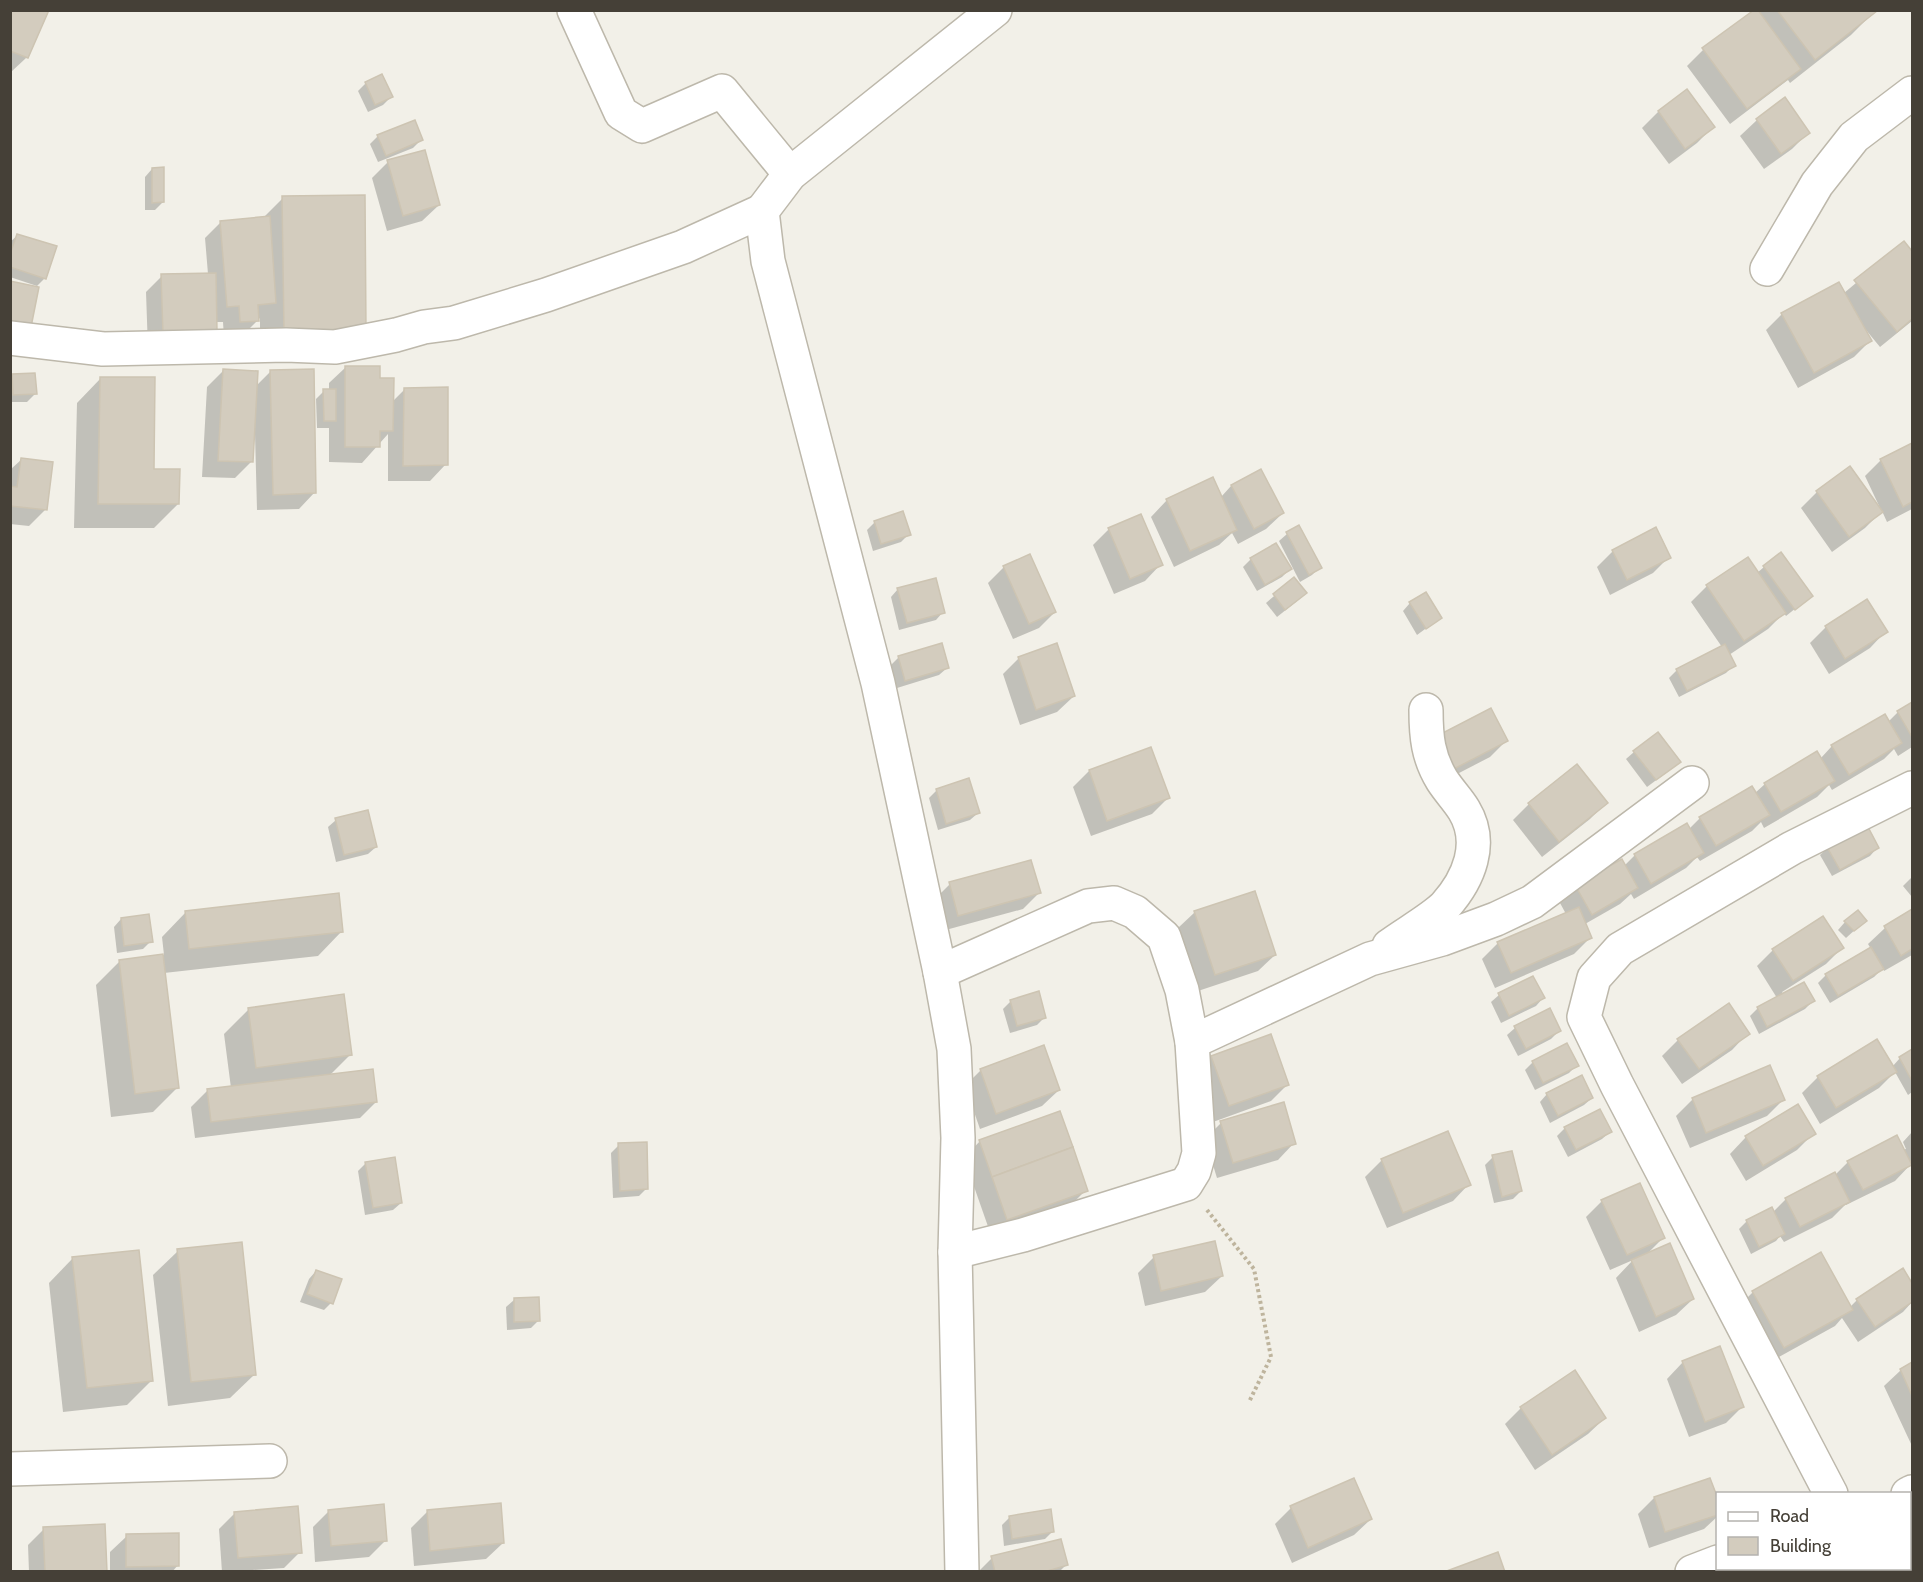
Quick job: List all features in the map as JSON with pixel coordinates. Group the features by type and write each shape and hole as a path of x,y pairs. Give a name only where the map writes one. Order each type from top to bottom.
{"street":[{"path":"574,10 621,113 642,126 722,91 790,174"},
{"path":"10,338 103,349 286,345 335,347 424,327 454,324 546,296 683,247 762,211 790,174 995,10"},
{"path":"1767,269 1817,184 1854,137 1912,93"},
{"path":"762,211 768,261 878,683 940,972 954,1049 958,1138 955,1252 962,1572"},
{"path":"1370,959 1444,907 1467,874 1473,857 1474,833 1468,818 1432,761 1426,740 1426,710"},
{"path":"1192,1042 1370,959 1442,939 1496,919 1532,902 1692,783"},
{"path":"1830,1492 1617,1085 1584,1017 1594,978 1620,949 1792,848 1912,788"},
{"path":"940,972 1088,906 1114,903 1135,912 1164,938 1182,990 1192,1042 1199,1153 1194,1171 1186,1184 1023,1234 955,1252"},
{"path":"10,1469 270,1461"},
{"path":"1692,1572 1716,1563"}],"path":[{"path":"1186,1184 1254,1269 1271,1357 1249,1402"}],"building":[{"path":"10,10 49,10 28,58 10,51"},
{"path":"1754,10 1758,10 1801,69 1747,109 1702,48"},
{"path":"1777,10 1877,10 1877,11 1815,60"},
{"path":"382,74 393,97 375,105 365,82"},
{"path":"1687,89 1715,127 1685,149 1658,111"},
{"path":"1785,97 1810,133 1781,154 1756,119"},
{"path":"415,120 423,140 386,156 377,135"},
{"path":"425,150 440,205 403,216 387,160"},
{"path":"164,167 164,202 152,203 152,168"},
{"path":"365,195 366,331 284,332 282,196"},
{"path":"270,216 276,303 258,305 259,321 240,322 239,306 227,307 220,221"},
{"path":"17,234 57,246 46,279 10,267 10,254"},
{"path":"1904,241 1912,251 1912,319 1897,332 1854,280"},
{"path":"216,273 217,332 163,334 161,274"},
{"path":"10,281 39,287 30,332 10,328"},
{"path":"1839,282 1872,341 1814,373 1781,313"},
{"path":"345,366 380,366 380,378 394,378 393,431 380,431 380,447 345,447"},
{"path":"223,369 258,371 253,462 218,461"},
{"path":"314,369 316,493 273,495 270,370"},
{"path":"35,373 37,394 13,395 12,374"},
{"path":"100,377 155,377 154,469 180,469 179,504 98,504"},
{"path":"448,387 448,465 403,466 404,388"},
{"path":"323,389 336,389 336,421 324,421"},
{"path":"1912,443 1912,502 1903,507 1880,459"},
{"path":"21,458 53,462 47,510 10,506 10,486 17,487"},
{"path":"1850,466 1883,512 1849,537 1816,491"},
{"path":"1261,469 1284,513 1254,529 1231,485"},
{"path":"1213,477 1237,530 1190,551 1166,499"},
{"path":"903,511 911,535 881,544 874,521"},
{"path":"1141,514 1163,565 1130,579 1108,528"},
{"path":"1299,525 1322,568 1309,575 1286,532"},
{"path":"1656,527 1671,558 1627,580 1612,550"},
{"path":"1276,543 1292,569 1265,585 1250,558"},
{"path":"1781,552 1813,596 1795,610 1763,566"},
{"path":"1030,554 1056,612 1029,624 1003,566"},
{"path":"1748,557 1786,613 1744,641 1706,585"},
{"path":"1294,577 1307,593 1285,610 1273,594"},
{"path":"936,578 945,613 907,623 897,588"},
{"path":"1426,592 1442,618 1426,629 1409,602"},
{"path":"1867,599 1888,632 1845,659 1825,626"},
{"path":"942,643 949,668 905,681 898,656"},
{"path":"1057,643 1075,696 1036,710 1018,657"},
{"path":"1725,644 1736,666 1687,691 1676,669"},
{"path":"1912,702 1912,737 1897,711"},
{"path":"1491,708 1508,741 1448,772 1431,739"},
{"path":"1885,714 1902,743 1849,775 1831,745"},
{"path":"1658,732 1681,762 1656,780 1633,751"},
{"path":"1151,747 1170,798 1107,821 1089,770"},
{"path":"1817,751 1835,781 1781,812 1764,783"},
{"path":"1577,764 1608,803 1559,842 1528,803"},
{"path":"969,778 980,813 946,824 936,789"},
{"path":"1752,786 1770,815 1716,846 1699,817"},
{"path":"368,810 377,847 344,855 335,818"},
{"path":"1687,823 1704,853 1651,884 1634,854"},
{"path":"1867,825 1879,848 1840,870 1827,847"},
{"path":"1622,859 1638,888 1592,915 1575,885"},
{"path":"1031,860 1041,893 958,916 949,882"},
{"path":"1255,891 1276,955 1215,975 1194,911"},
{"path":"339,893 343,932 189,949 185,911"},
{"path":"1579,907 1592,938 1511,973 1497,942"},
{"path":"1912,909 1912,949 1901,956 1884,926"},
{"path":"1858,910 1867,921 1854,931 1844,921"},
{"path":"149,914 153,942 124,946 121,918"},
{"path":"1823,916 1844,948 1793,981 1772,949"},
{"path":"1871,947 1884,969 1838,996 1825,974"},
{"path":"163,954 179,1088 135,1094 119,960"},
{"path":"1533,976 1545,998 1509,1016 1498,993"},
{"path":"1804,982 1815,1001 1767,1027 1757,1007"},
{"path":"1039,991 1046,1018 1017,1026 1010,1000"},
{"path":"344,994 352,1055 256,1068 248,1008"},
{"path":"1729,1003 1750,1034 1699,1069 1677,1039"},
{"path":"1550,1008 1561,1031 1526,1049 1514,1026"},
{"path":"1271,1034 1289,1085 1229,1106 1211,1056"},
{"path":"1877,1039 1897,1072 1836,1108 1817,1076"},
{"path":"1567,1043 1579,1066 1543,1083 1532,1061"},
{"path":"1044,1045 1060,1090 996,1114 980,1069"},
{"path":"1912,1049 1912,1081 1899,1057"},
{"path":"1770,1065 1785,1100 1706,1133 1692,1098"},
{"path":"373,1069 377,1102 211,1122 207,1089"},
{"path":"1582,1075 1593,1098 1558,1116 1546,1093"},
{"path":"1284,1102 1296,1144 1233,1163 1220,1121"},
{"path":"1798,1104 1816,1134 1763,1166 1745,1136"},
{"path":"1600,1109 1612,1132 1576,1150 1564,1127"},
{"path":"1060,1111 1073,1147 992,1177 979,1140"},
{"path":"1448,1131 1471,1185 1403,1213 1381,1159"},
{"path":"1897,1135 1912,1165 1863,1190 1847,1161"},
{"path":"647,1142 648,1189 620,1191 618,1143"},
{"path":"1073,1147 1088,1191 1007,1220 992,1177"},
{"path":"1512,1151 1522,1191 1502,1197 1492,1155"},
{"path":"395,1157 402,1203 373,1208 365,1162"},
{"path":"1835,1172 1850,1202 1800,1227 1785,1198"},
{"path":"1640,1183 1665,1238 1627,1255 1601,1200"},
{"path":"1772,1207 1785,1234 1759,1247 1746,1220"},
{"path":"1215,1241 1223,1276 1161,1291 1153,1255"},
{"path":"242,1242 256,1375 191,1382 177,1249"},
{"path":"1670,1243 1694,1299 1656,1317 1631,1260"},
{"path":"139,1250 153,1381 87,1388 72,1257"},
{"path":"1821,1252 1853,1310 1784,1348 1752,1291"},
{"path":"1903,1268 1912,1283 1912,1302 1875,1327 1856,1299"},
{"path":"316,1270 342,1279 333,1304 307,1294"},
{"path":"539,1297 540,1321 514,1322 514,1298"},
{"path":"1720,1346 1744,1407 1705,1422 1682,1361"},
{"path":"1912,1362 1912,1396 1900,1369"},
{"path":"1575,1370 1606,1418 1552,1455 1520,1407"},
{"path":"1354,1478 1372,1519 1308,1548 1290,1506"},
{"path":"1710,1478 1716,1494 1716,1516 1665,1532 1654,1497"},
{"path":"501,1503 504,1543 430,1551 427,1510"},
{"path":"384,1504 387,1541 331,1546 328,1510"},
{"path":"298,1506 302,1553 238,1558 234,1512"},
{"path":"1051,1509 1054,1532 1012,1539 1009,1516"},
{"path":"105,1524 107,1572 45,1572 43,1527"},
{"path":"179,1533 179,1566 126,1567 126,1534"},
{"path":"1061,1539 1068,1565 1044,1572 995,1572 991,1556"},
{"path":"1498,1552 1505,1572 1444,1572"},
{"path":"1911,1565 1912,1572 1887,1572 1886,1570 1911,1570"},
{"path":"1844,1570 1870,1570 1871,1572 1844,1572"}]}
